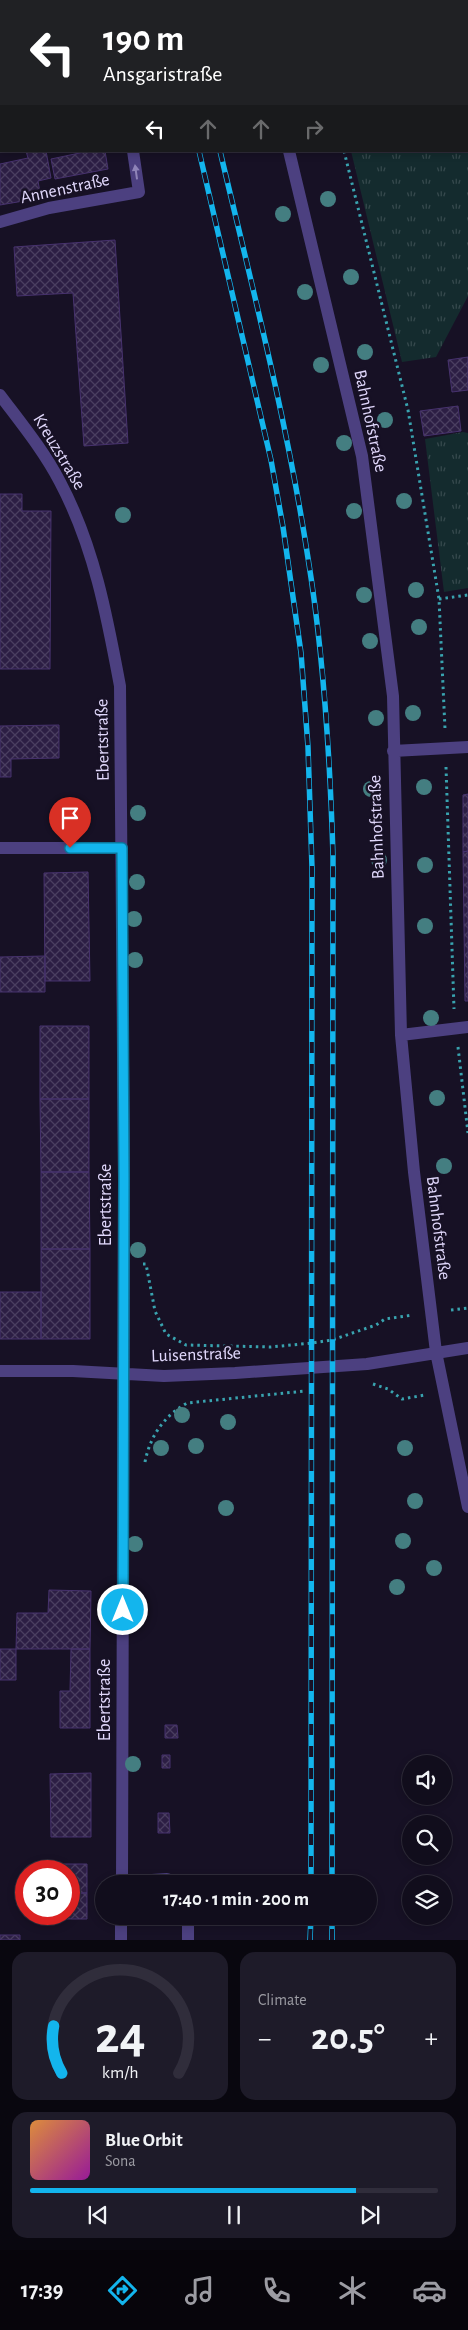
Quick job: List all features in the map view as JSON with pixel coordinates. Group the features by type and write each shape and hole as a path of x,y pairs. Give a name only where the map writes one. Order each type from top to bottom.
{"street":[{"name":"Annenstraße","path":"0,222 49,208 139,192 132,152"},
{"name":"Bahnhofstraße","path":"289,152 362,456 393,696 401,1035 414,1172 436,1352 468,1507"},
{"name":"Kreuzstraße","path":"0,395 31,437 60,482 82,530"},
{"name":"Ebertstraße","path":"82,530 105,605 120,686 124,1265 122,1875"},
{"path":"393,751 446,750 468,747"},
{"path":"0,848 122,848"},
{"path":"401,1035 468,1027"},
{"name":"Luisenstraße","path":"0,1371 182,1375 368,1364 468,1348"},
{"path":"121,1940 122,1925"},
{"path":"188,1925 188,1940"}],"path":[{"path":"344,152 408,410 439,599 446,750 454,1030 468,1133"},
{"path":"439,599 468,594"},
{"path":"124,1265 146,1264 154,1311 166,1334 186,1345 271,1347 312,1343 332,1340 376,1325 386,1319 468,1308"},
{"path":"365,1384 388,1389 402,1399 444,1392"},
{"path":"123,1474 143,1475 146,1455 156,1431 171,1412 186,1403 312,1390"}],"green space":[{"path":"351,152 468,152 468,296 436,357 402,362"},
{"path":"463,432 468,433 468,588 444,592 425,439"}],"building":[{"path":"26,152 46,152 51,178 38,181 41,198 0,205 0,164 28,158"},
{"path":"84,152 105,152 108,169 55,179 51,159"},
{"path":"115,240 128,443 84,446 73,293 17,296 14,247"},
{"path":"468,357 468,390 452,392 448,360"},
{"path":"458,406 461,431 424,436 420,411"},
{"path":"0,494 22,494 22,511 51,511 50,669 0,669"},
{"path":"59,725 59,758 11,759 11,777 0,777 0,726"},
{"path":"468,794 468,851 463,852 463,795"},
{"path":"468,851 468,1001 465,1001 463,852"},
{"path":"88,872 90,981 45,981 44,873"},
{"path":"45,956 45,992 0,992 0,957"},
{"path":"40,1026 89,1026 89,1099 40,1099"},
{"path":"40,1099 89,1099 89,1172 41,1172"},
{"path":"41,1172 89,1172 90,1249 41,1249"},
{"path":"41,1249 90,1249 90,1339 41,1339"},
{"path":"0,1292 41,1292 41,1339 0,1339"},
{"path":"49,1590 91,1591 90,1649 16,1649 17,1613 48,1613"},
{"path":"0,1649 16,1649 16,1680 0,1680"},
{"path":"71,1649 90,1649 90,1728 60,1728 60,1691 70,1691"},
{"path":"165,1725 177,1725 178,1738 165,1738"},
{"path":"162,1755 170,1755 170,1768 162,1768"},
{"path":"91,1773 91,1837 51,1837 50,1774"},
{"path":"158,1813 169,1813 170,1833 158,1833"},
{"path":"80,1864 87,1864 87,1893 80,1893"},
{"path":"80,1893 87,1893 87,1919 80,1919"},
{"path":"0,1935 20,1935 20,1940 0,1940"}],"railway":[{"path":"199,152 271,460 283,527 301,653 308,747 312,868 311,1875"},
{"path":"220,152 268,354 300,507 314,595 328,744 333,856 332,1875"},
{"path":"310,1940 311,1925"},
{"path":"332,1925 332,1940"}],"route":[{"path":"70,848 122,848 124,1179 123,1610"}]}
